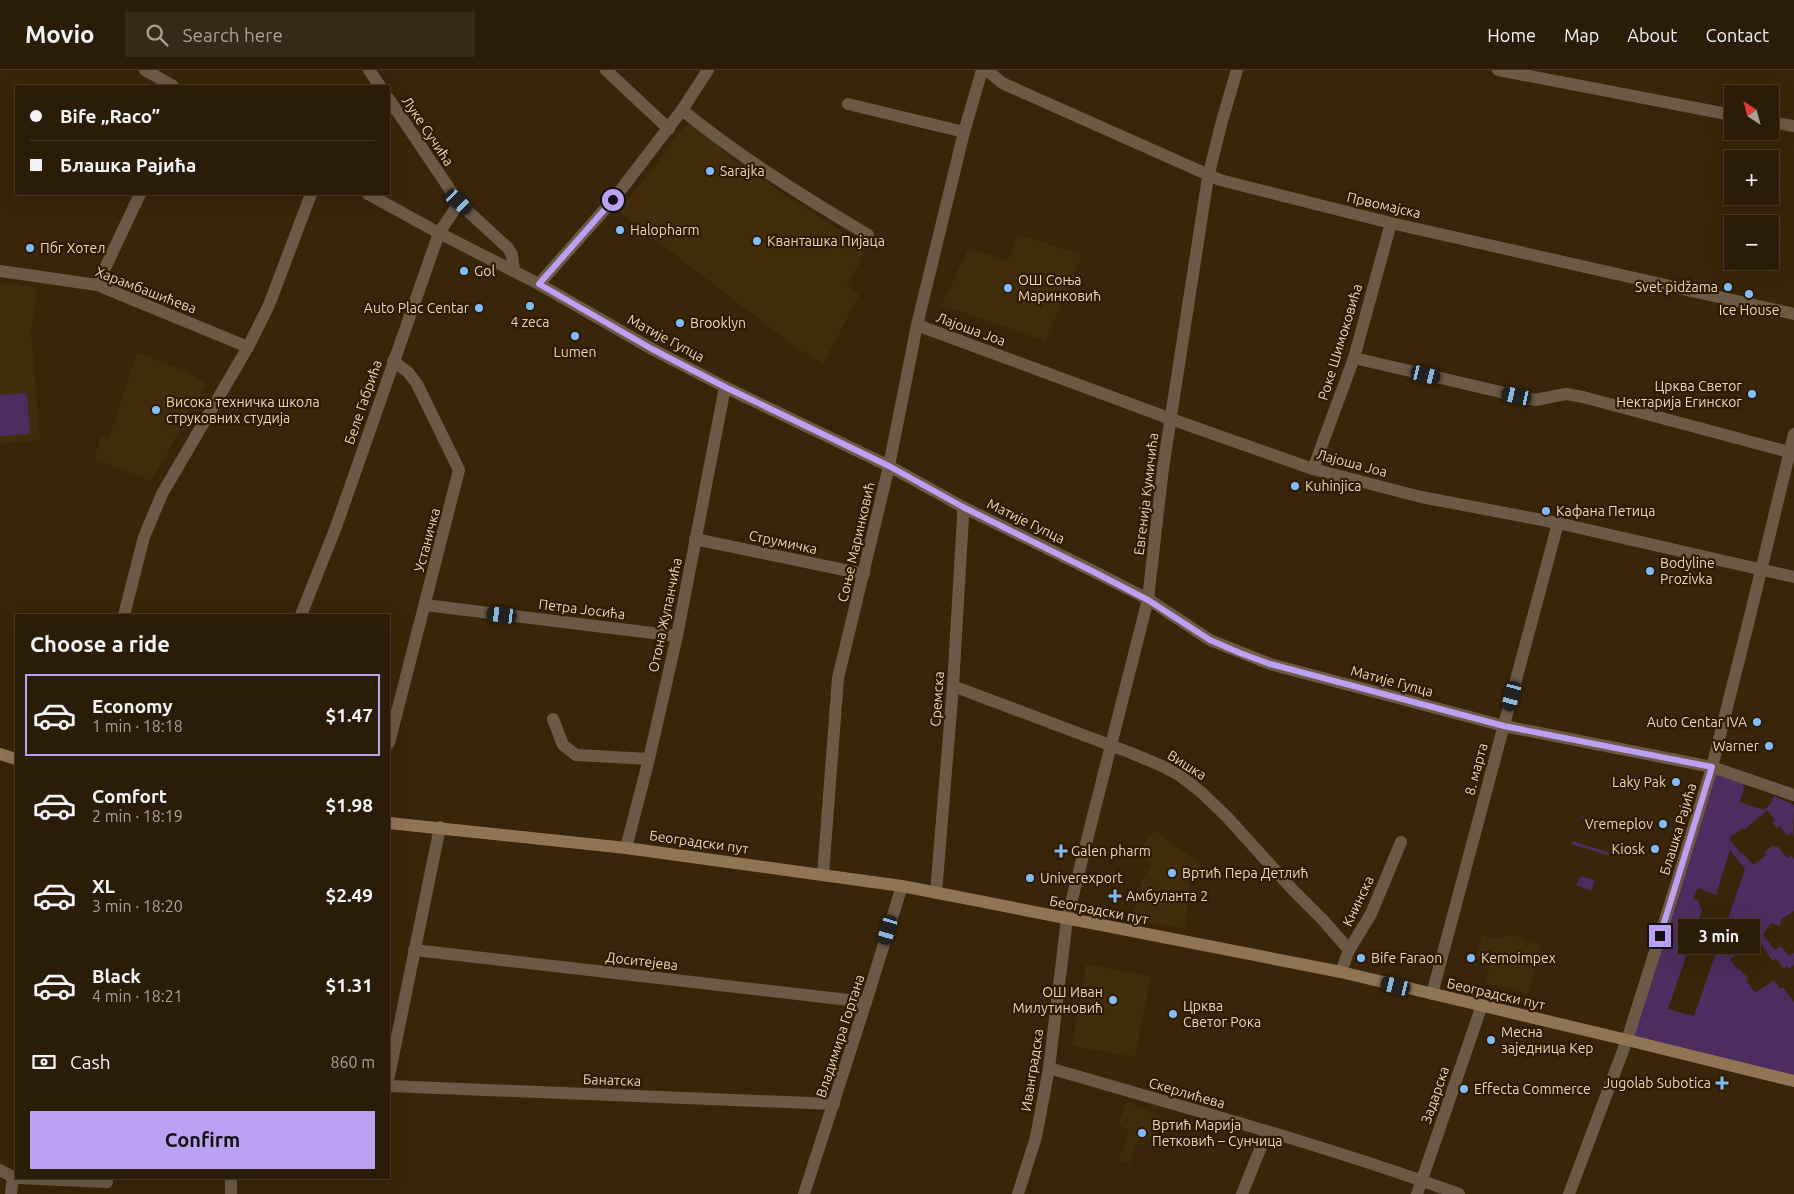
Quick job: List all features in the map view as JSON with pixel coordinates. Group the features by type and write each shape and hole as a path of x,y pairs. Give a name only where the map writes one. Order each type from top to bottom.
{"main road":[{"path":"0,754 15,759"},
{"name":"Београдски пут","path":"390,823 626,848 902,886 1342,972 1794,1081"}],"street":[{"path":"145,70 170,85"},
{"path":"369,70 379,85"},
{"path":"606,70 669,129"},
{"path":"539,284 613,200 669,129 708,70"},
{"name":"Соње Маринковић","path":"823,874 838,678 889,466 917,325 964,132 982,70"},
{"name":"Првомајска","path":"987,70 1002,83 1208,176 1391,223 1794,314"},
{"name":"Евгенија Кумичића","path":"1067,919 1148,600 1156,519 1208,176 1237,70"},
{"path":"1498,70 1724,113"},
{"name":"Луке Сучића","path":"390,100 459,202 508,248 512,255 514,271"},
{"path":"848,104 964,132"},
{"path":"682,110 706,130 759,166 868,235"},
{"path":"1779,124 1794,126"},
{"path":"97,285 140,195"},
{"path":"124,614 144,537 162,494 248,347 269,304 311,195"},
{"name":"Матије Гупца","path":"370,195 539,284 652,349 725,387 889,466 963,507 1148,600 1210,640 1270,664 1504,726 1712,767 1794,795"},
{"name":"Беле Габрића","path":"301,614 336,527 439,233 459,202"},
{"name":"Роке Шимоковића","path":"1313,469 1354,358 1391,223"},
{"name":"Харамбашићева","path":"0,270 97,285 248,347"},
{"name":"Лајоша Јоа","path":"917,325 1171,420 1313,469 1421,497 1558,523 1794,577"},
{"path":"1354,358 1535,400 1566,394 1583,397 1789,452"},
{"name":"Устаничка","path":"390,739 459,470 417,384 408,372 393,362"},
{"name":"Отона Жупанчића","path":"626,848 649,759 676,636 725,387"},
{"name":"Блашка Рајића","path":"1569,1194 1627,1040 1712,767 1794,434"},
{"name":"Сремска","path":"936,893 953,686 964,516 963,507"},
{"name":"8. марта","path":"1432,994 1558,523"},
{"name":"Струмичка","path":"695,540 864,574"},
{"name":"Петра Јосића","path":"425,605 676,636"},
{"name":"Вишка","path":"953,686 1112,746 1160,765 1179,775 1201,792 1227,817 1349,950"},
{"path":"553,719 563,745 576,755 649,759"},
{"path":"390,1071 440,827"},
{"name":"Книнска","path":"1342,972 1349,950 1370,914 1401,842"},
{"name":"Владимира Гортана","path":"804,1194 902,886"},
{"name":"Иванградска","path":"1018,1194 1036,1137 1049,1068 1067,919"},
{"name":"Доситејева","path":"414,950 866,1002"},
{"name":"Задарска","path":"1417,1194 1482,1005"},
{"name":"Скерлићева","path":"1049,1068 1267,1132 1422,1180 1459,1194"},
{"name":"Банатска","path":"390,1086 834,1104"},
{"path":"1242,1194 1267,1132"},
{"path":"0,1170 15,1177 11,1194"},
{"path":"38,1179 108,1185"},
{"path":"231,1179 231,1194"}],"shaded area":[{"name":"Кванташка Пијаца","path":"686,124 700,130 732,159 864,247 859,264 847,287 857,292 859,296 823,364 794,346 618,211 654,168"},
{"name":"ОШ Соња Маринковић","path":"1018,234 1082,255 1045,341 942,305 969,248 1008,261"},
{"path":"0,283 37,288 31,335 40,440 0,444"},
{"name":"Висока техничка школа струковних студија","path":"137,352 187,372 207,384 151,481 94,459 102,435 109,439"},
{"path":"27,393 30,434 0,436 0,395"},
{"path":"1712,767 1742,777 1744,788 1740,802 1763,810 1770,805 1774,796 1794,805 1793,836 1791,833 1787,836 1780,826 1777,828 1772,822 1775,820 1767,810 1744,830 1743,828 1729,838 1741,854 1743,853 1753,865 1766,855 1764,852 1774,845 1776,848 1778,846 1787,858 1791,855 1794,859 1794,911 1782,919 1779,926 1771,923 1763,935 1775,950 1781,946 1789,956 1794,953 1794,965 1789,969 1787,966 1784,969 1776,958 1773,961 1757,939 1730,959 1738,970 1740,969 1748,978 1746,980 1755,993 1774,980 1780,989 1783,987 1794,1002 1794,1081 1627,1040","holes":["1730,850 1745,869 1694,1016 1668,1009 1702,910 1698,901 1693,898 1698,888 1716,895"]},
{"path":"1583,816 1617,827 1616,830 1581,819"},
{"name":"Вртић Пера Детлић","path":"1154,830 1202,865 1190,885 1185,929 1132,919 1142,881 1151,865 1137,853"},
{"path":"1572,841 1609,852 1607,855 1571,844"},
{"path":"1581,876 1595,880 1591,891 1576,885"},
{"path":"1512,934 1541,946 1528,994 1485,983 1491,961 1476,956 1482,935 1496,939"},
{"name":"ОШ Иван Милутиновић","path":"1086,964 1151,976 1135,1057 1072,1046"},
{"name":"Вртић Марија Петковић – Сунчица","path":"1127,1102 1161,1116 1153,1142 1140,1136 1129,1164 1119,1160 1129,1131 1118,1124"}],"place":[{"name":"Sarajka","path":"710,171"},
{"name":"Halopharm","path":"620,230"},
{"name":"Кванташка Пијаца","path":"757,241"},
{"name":"Пбг Хотел","path":"30,248"},
{"name":"Gol","path":"464,271"},
{"name":"Svet pidžama","path":"1728,287"},
{"name":"ОШ Соња Маринковић","path":"1008,288"},
{"name":"Ice House","path":"1749,294"},
{"name":"4 zeca","path":"530,306"},
{"name":"Auto Plac Centar","path":"479,308"},
{"name":"Brooklyn","path":"680,323"},
{"name":"Lumen","path":"575,336"},
{"name":"Црква Светог Нектарија Егинског","path":"1752,394"},
{"name":"Висока техничка школа струковних студија","path":"156,410"},
{"name":"Kuhinjica","path":"1295,486"},
{"name":"Кафана Петица","path":"1546,511"},
{"name":"Bodyline Prozivka","path":"1650,571"},
{"name":"Auto Centar IVA","path":"1757,722"},
{"name":"Warner","path":"1769,746"},
{"name":"Laky Pak","path":"1676,782"},
{"name":"Vremeplov","path":"1663,824"},
{"name":"Kiosk","path":"1655,849"},
{"name":"Galen pharm","path":"1061,851"},
{"name":"Вртић Пера Детлић","path":"1172,873"},
{"name":"Univerexport","path":"1030,878"},
{"name":"Амбуланта 2","path":"1115,896"},
{"name":"Bife Faraon","path":"1361,958"},
{"name":"Kemoimpex","path":"1471,958"},
{"name":"ОШ Иван Милутиновић","path":"1113,1000"},
{"name":"Црква Светог Рока","path":"1173,1014"},
{"name":"Месна заједница Кер","path":"1491,1040"},
{"name":"Jugolab Subotica","path":"1722,1083"},
{"name":"Effecta Commerce","path":"1464,1089"},
{"name":"Вртић Марија Петковић – Сунчица","path":"1142,1133"}],"route":[{"path":"613,200 539,284 652,349 725,387 889,466 963,507 1148,600 1210,640 1270,664 1504,726 1712,767 1660,936"}]}
